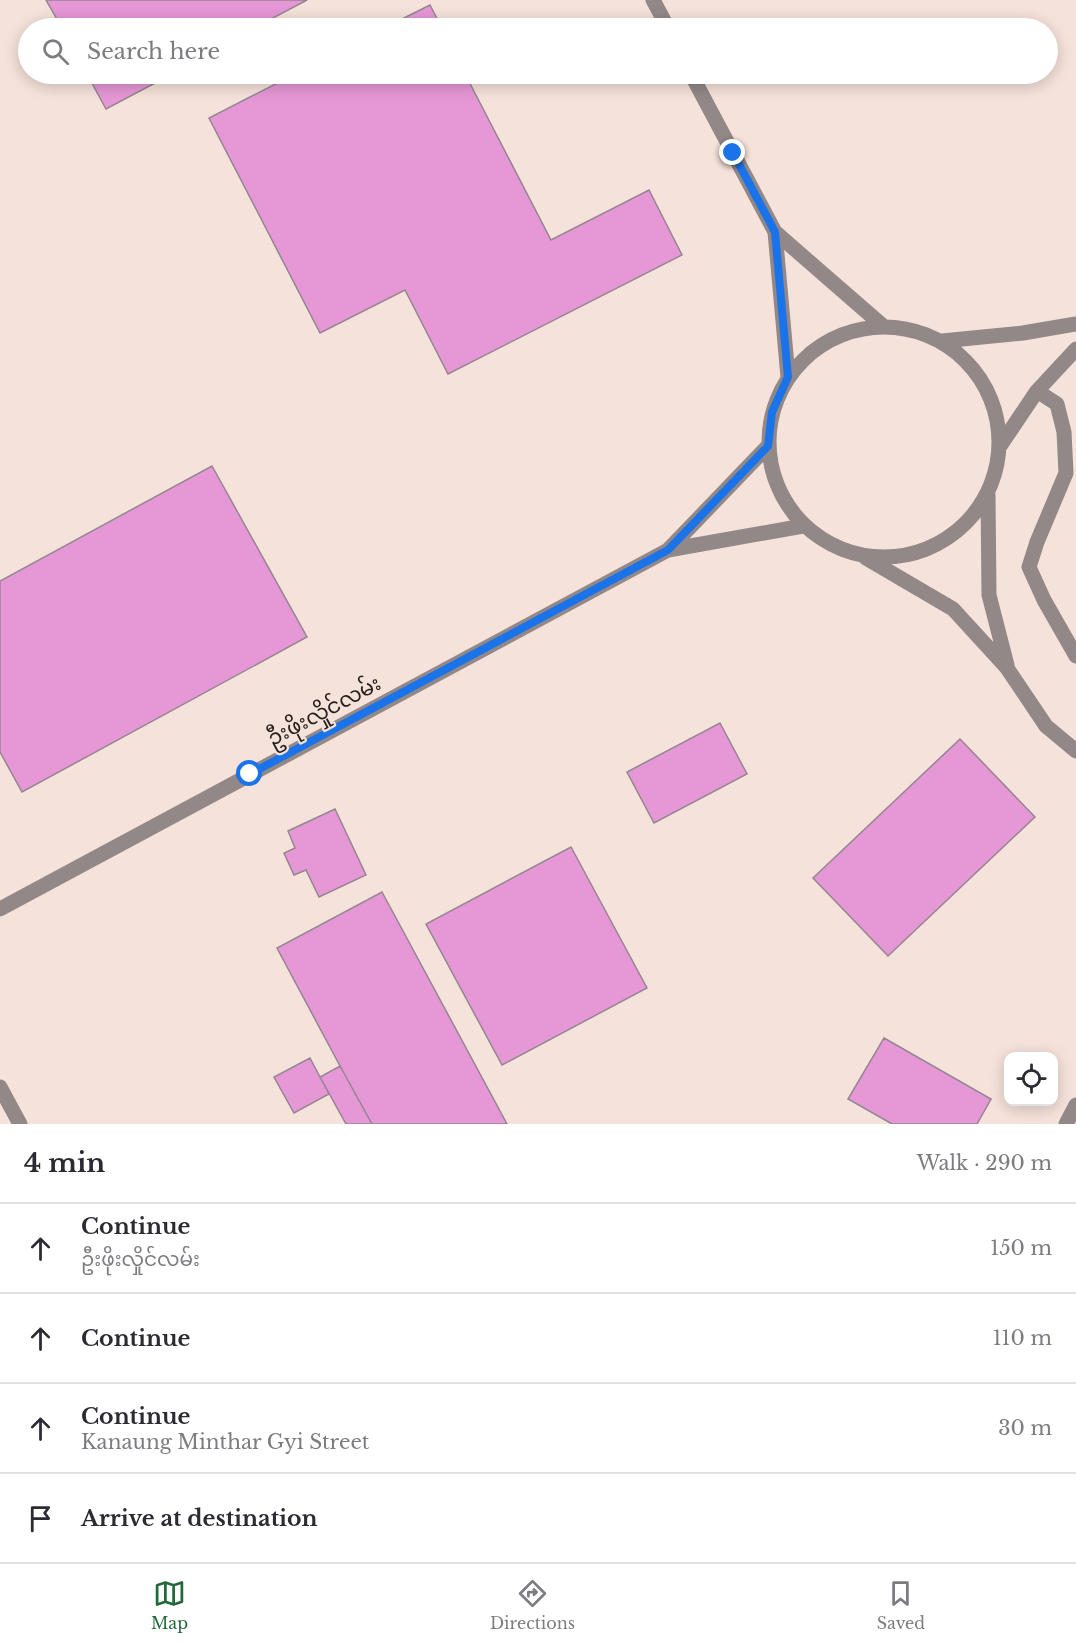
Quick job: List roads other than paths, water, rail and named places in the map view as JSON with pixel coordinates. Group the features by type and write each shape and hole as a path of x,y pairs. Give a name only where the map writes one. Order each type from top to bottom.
{"street":[{"path":"652,0 662,18"},
{"path":"696,84 775,232 883,326"},
{"path":"775,232 788,377"},
{"path":"988,494 964,526 923,551 883,558 860,555 837,548 803,526 776,485 768,446 772,412 788,377 799,363 844,333 883,326 942,341 1023,333 1076,324"},
{"path":"942,341 968,362 987,387 1000,446"},
{"path":"1008,668 989,595 988,494 1000,446 1037,391 1076,349"},
{"path":"1037,391 1057,404 1064,432 1066,472 1029,567 1044,600 1076,656"},
{"path":"668,550 768,446"},
{"path":"668,550 803,526"},
{"name":"ဦးဖိုးလှိုင်လမ်း","path":"0,909 668,550"},
{"path":"860,555 953,609 1008,668 1046,726 1076,752"},
{"path":"0,1087 20,1124"},
{"path":"1066,1124 1076,1105"}]}
